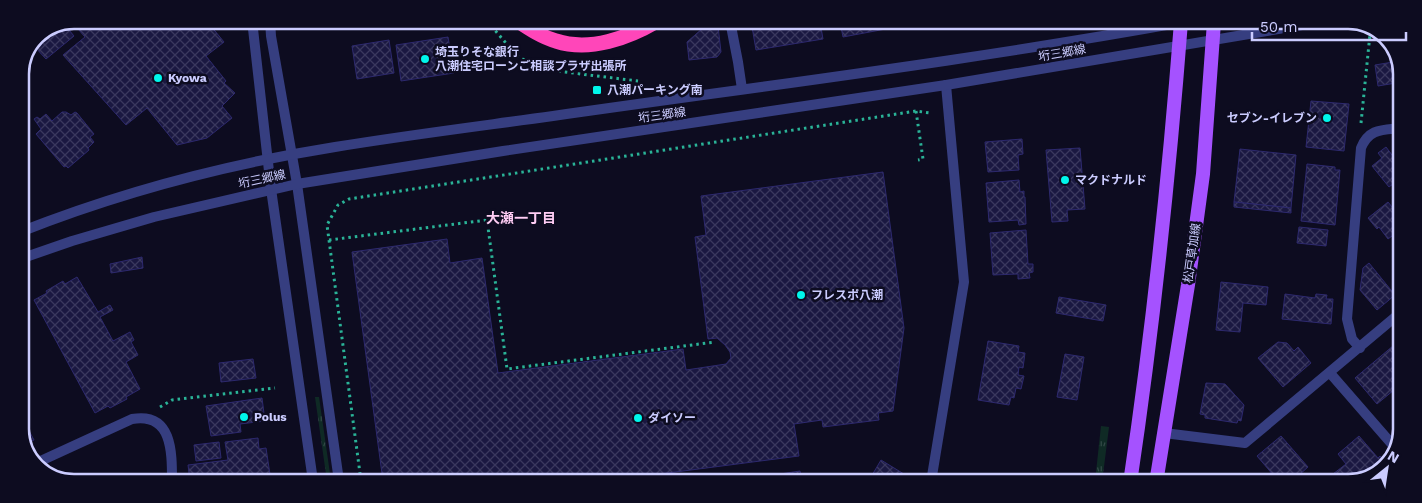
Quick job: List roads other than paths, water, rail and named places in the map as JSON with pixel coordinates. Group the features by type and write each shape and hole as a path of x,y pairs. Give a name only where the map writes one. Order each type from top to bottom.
{"highway":[{"path":"529,29 556,41 578,44 599,43 623,38 641,29"}],"main road":[{"path":"1131,474 1163,237 1181,29"},
{"name":"松戸草加線","path":"1157,474 1188,284 1203,174 1214,29"}],"street":[{"path":"253,29 271,189 312,474"},
{"path":"271,29 297,184 338,474"},
{"path":"732,29 742,89"},
{"name":"垳三郷線","path":"29,228 124,195 268,160 337,146 1004,53 1142,29"},
{"name":"垳三郷線","path":"29,256 154,217 297,184 503,151 946,86 1278,29"},
{"path":"931,474 964,282 946,86"},
{"path":"1360,348 1352,339 1347,319 1362,148 1365,138 1374,132 1393,129"},
{"path":"1164,432 1246,443 1393,319"},
{"path":"1330,373 1390,443"},
{"path":"42,461 132,419 144,417 155,421 164,428 168,438 172,474"}],"place":[{"name":"埼玉りそな銀行 八潮住宅ローンご相談プラザ出張所","path":"425,59"},
{"name":"Kyowa","path":"158,78"},
{"name":"八潮パーキング南","path":"597,90"},
{"name":"セブン-イレブン","path":"1327,118"},
{"name":"マクドナルド","path":"1065,180"},
{"name":"フレスポ八潮","path":"801,295"},
{"name":"Polus","path":"244,417"},
{"name":"ダイソー","path":"638,418"}],"district":[{"name":"大瀬一丁目","path":"521,218"}]}
